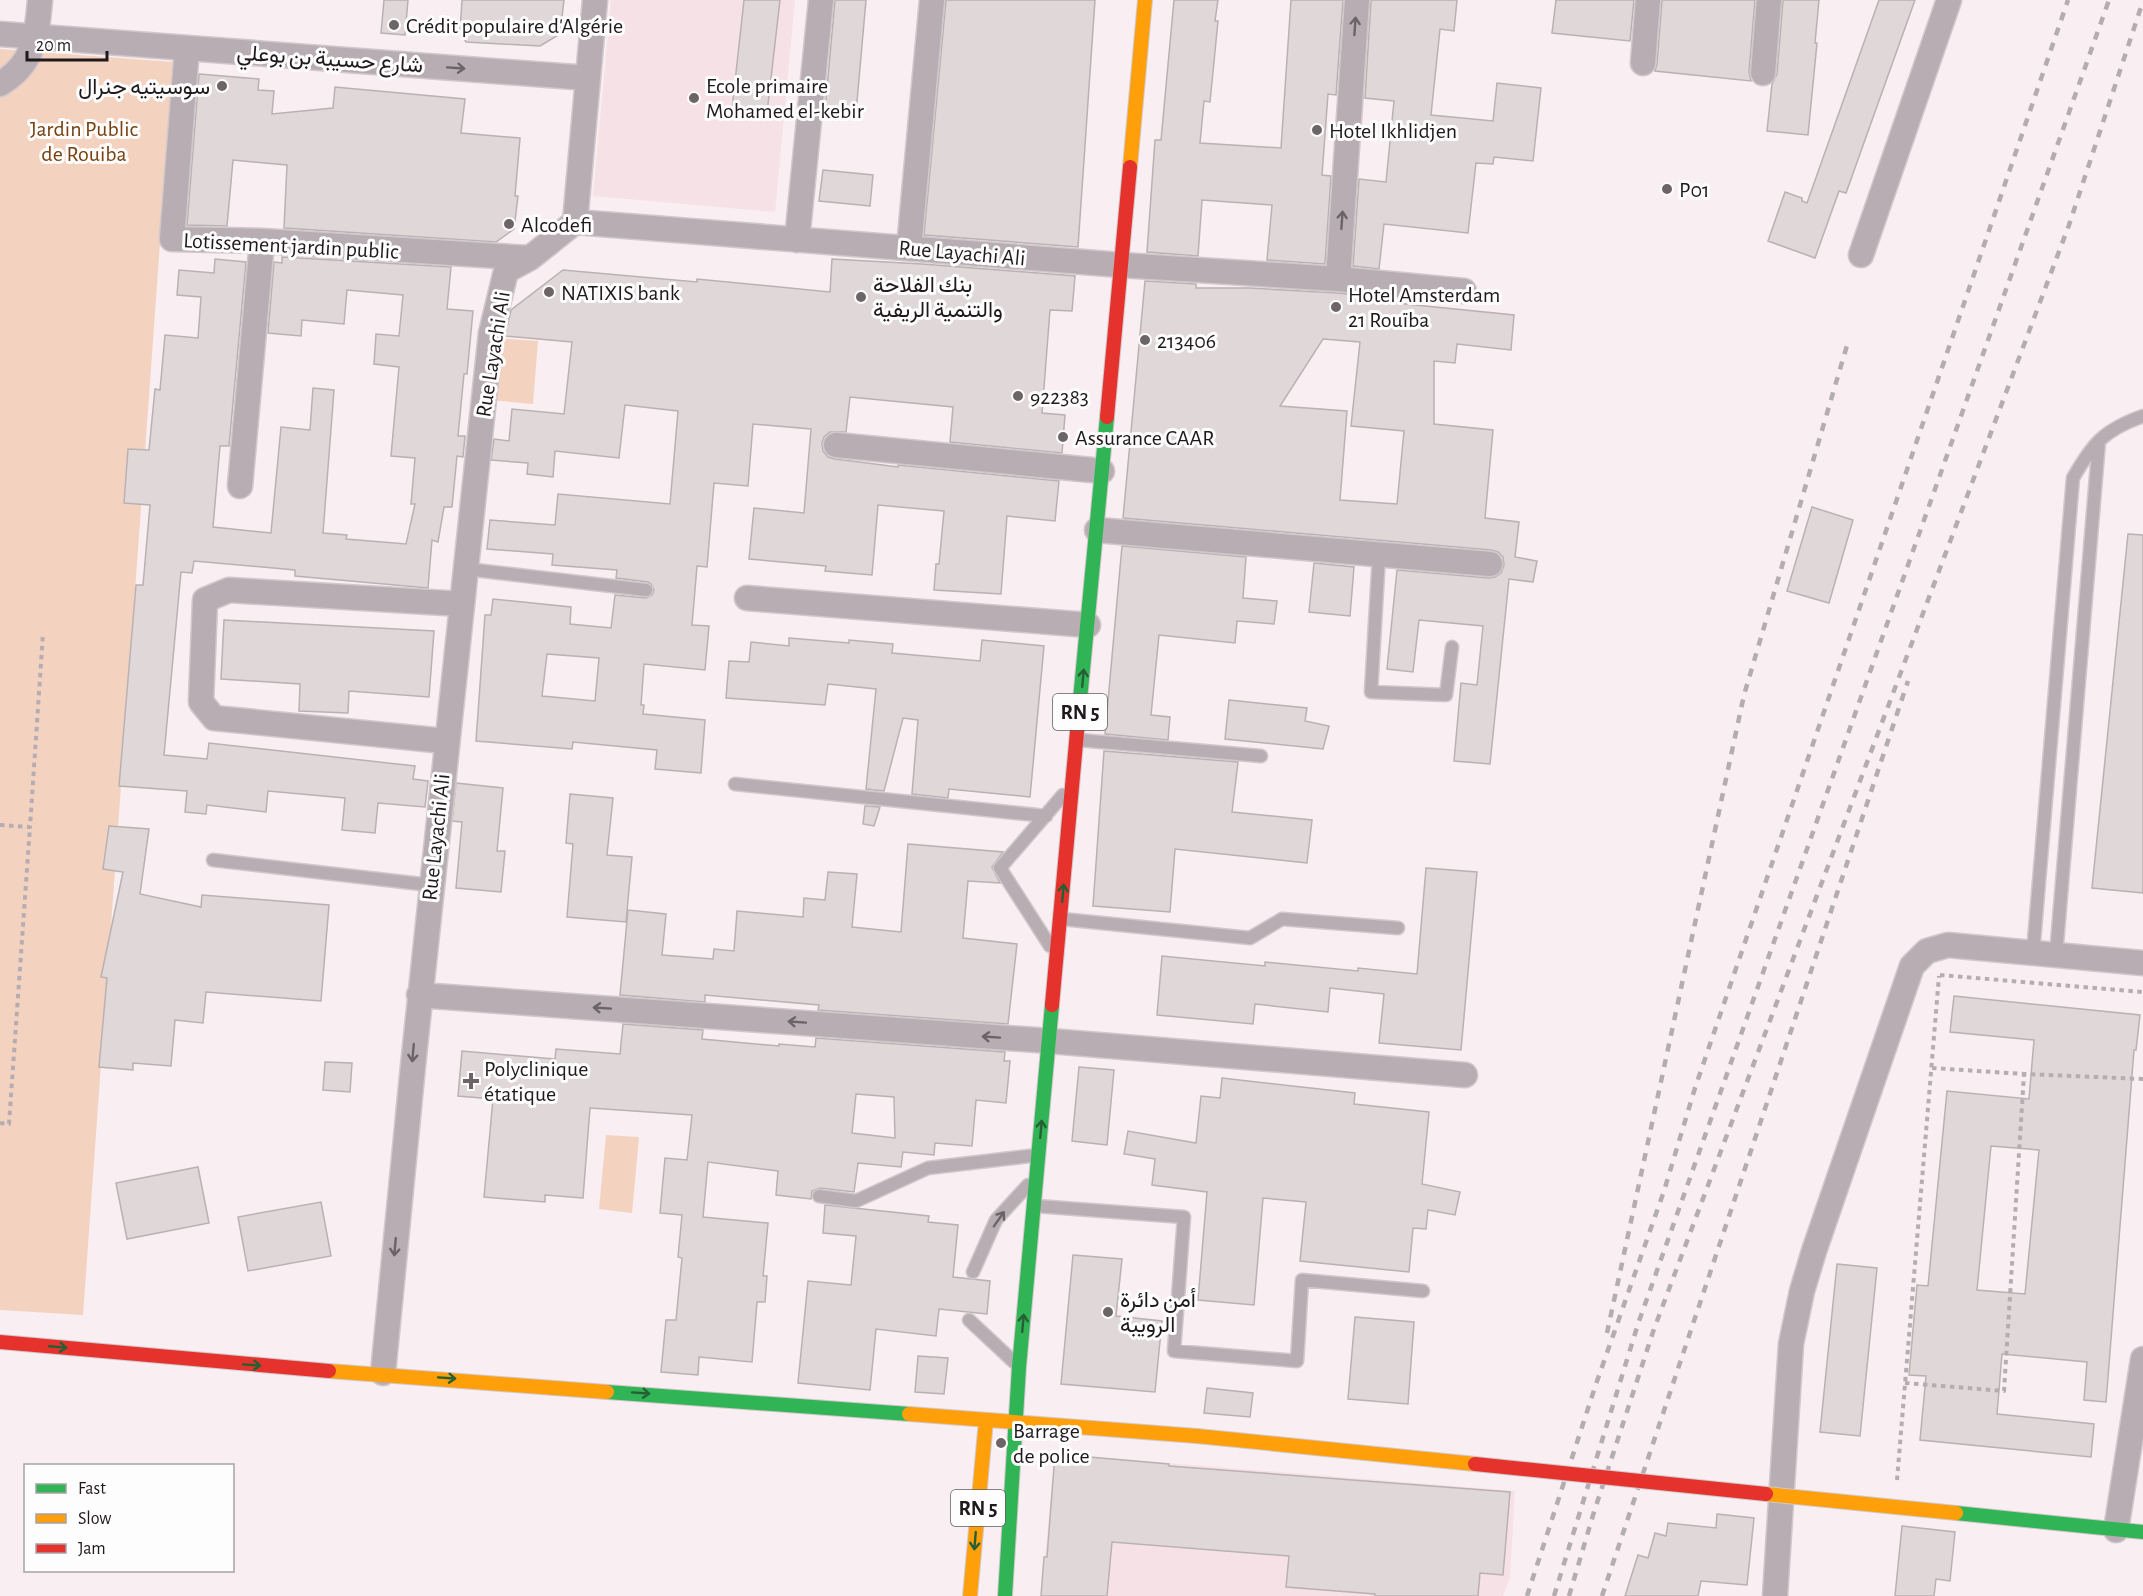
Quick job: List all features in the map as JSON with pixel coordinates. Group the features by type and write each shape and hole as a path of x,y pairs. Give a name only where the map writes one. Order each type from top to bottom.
{"main road":[{"name":"RN 5","path":"1007,1594 1014,1423 1145,0"},
{"path":"0,1342 236,1364 383,1373 1197,1436 2143,1532"},
{"name":"RN 5","path":"970,1596 986,1419"}],"street":[{"path":"0,84 23,64 37,37 40,0"},
{"path":"575,222 595,0"},
{"path":"797,240 821,0"},
{"path":"909,248 932,0"},
{"path":"1338,279 1357,0"},
{"path":"1643,63 1648,0"},
{"path":"1763,73 1769,0"},
{"path":"1861,255 1949,0"},
{"name":"شارع حسيبة بن بوعلي","path":"0,34 588,78"},
{"name":"Lotissement jardin public","path":"187,48 172,239 261,241 530,258"},
{"name":"Rue Layachi Ali","path":"383,1373 418,995 491,333 506,271 530,258 575,222 1121,265 1338,279 1464,291"},
{"path":"240,486 261,241"},
{"path":"836,446 1102,471"},
{"path":"1097,530 1490,564"},
{"path":"446,741 214,718 201,702 205,600 229,590 462,604"},
{"path":"747,598 1088,625"},
{"path":"1775,1596 1791,1344 1802,1291 1912,966 1927,951 1947,945 2143,963"},
{"path":"418,995 1050,1041 1465,1075"},
{"path":"2116,1530 2143,1359"}],"lane":[{"path":"2045,954 2073,478 2089,449 2117,425 2143,416"},
{"path":"2045,954 2099,441"},
{"path":"1379,555 1371,692 1446,695 1452,647"},
{"path":"466,569 646,590"},
{"path":"1077,740 1261,756"},
{"path":"1057,957 1000,868 1074,781"},
{"path":"735,784 1046,816"},
{"path":"213,861 430,885"},
{"path":"1061,919 1250,938 1282,919 1398,928"},
{"path":"819,1196 855,1201 928,1168 1039,1155"},
{"path":"973,1272 996,1220 1037,1174"},
{"path":"1034,1206 1184,1217 1174,1352 1297,1361 1302,1280 1422,1291"},
{"path":"969,1320 1019,1367"}],"path":[{"path":"0,1123 9,1124 43,633"},
{"path":"0,825 30,827"},
{"path":"1895,1507 1942,947"},
{"path":"1939,975 2143,992"},
{"path":"1932,1068 2143,1079"},
{"path":"1905,1383 2004,1391 2024,1074"}],"shaded area":[{"name":"Ecole primaire Mohamed el-kebir","path":"611,0 795,0 775,212 593,196"},
{"path":"1055,1454 1515,1491 1510,1577 1503,1596 1041,1596"}],"green space":[{"name":"Jardin Public de Rouiba","path":"0,49 173,62 83,1315 0,1310"},
{"path":"495,338 538,341 533,404 490,400"},
{"path":"606,1135 639,1137 632,1213 599,1209"}],"building":[{"path":"384,0 408,0 405,35 381,33"},
{"path":"462,0 564,0 560,34 540,46 466,42 460,31"},
{"path":"744,0 780,0 767,113 732,109"},
{"path":"835,0 866,0 856,113 825,110"},
{"path":"946,0 1095,0 1078,247 924,235"},
{"path":"1174,0 1218,0 1210,102 1204,101 1200,143 1281,148 1291,0 1343,0 1336,95 1328,94 1322,175 1331,176 1325,264 1267,260 1272,205 1202,200 1198,256 1147,252 1155,140 1161,140"},
{"path":"1371,0 1457,0 1454,31 1440,29 1431,115 1493,121 1497,83 1541,88 1533,161 1494,157 1493,164 1476,163 1468,233 1384,224 1379,269 1353,266 1359,179 1386,182 1394,101 1365,98"},
{"path":"1556,0 1634,0 1630,41 1552,33"},
{"path":"1662,0 1755,0 1749,72 1751,81 1655,71"},
{"path":"1783,0 1819,0 1808,135 1767,131 1772,84 1777,74"},
{"path":"1879,0 1915,0 1846,193 1839,191 1815,258 1768,241 1785,192 1802,198 1802,201 1807,203"},
{"path":"199,74 259,79 258,90 274,91 272,114 333,108 335,87 465,99 461,133 520,138 515,196 518,196 514,229 496,242 284,228 287,165 233,160 227,226 187,225"},
{"path":"823,170 873,175 870,206 819,201"},
{"path":"282,257 451,267 447,309 473,311 458,436 465,436 463,457 457,456 452,507 444,507 438,542 432,540 428,588 295,576 295,570 194,561 192,573 181,572 164,755 207,759 209,743 415,766 413,779 428,781 425,807 378,803 375,833 342,830 345,798 268,791 266,812 207,805 206,814 185,812 187,791 119,786 136,585 143,585 150,505 124,503 128,449 149,450 155,389 160,390 165,335 198,338 201,297 177,295 179,270 214,273 215,259 246,262 229,446 220,446 213,527 271,533 281,427 310,430 313,388 334,390 323,533 347,535 346,539 406,544 415,504 411,504 415,458 391,456 399,367 374,364 376,334 399,336 403,295 347,290 344,324 302,320 301,336 268,333 274,262 282,263"},
{"path":"832,259 1075,276 1072,311 1050,310 1042,413 1065,415 1062,453 950,442 953,407 850,397 846,432 830,432 824,437 822,443 823,451 828,457 835,459 898,467 898,465 1059,481 1055,521 1007,516 1001,594 934,590 944,511 878,505 872,575 825,571 826,566 749,559 754,508 804,513 811,429 753,424 748,486 714,483 707,567 697,566 692,625 709,626 705,670 644,664 641,705 644,705 643,714 705,720 701,773 655,769 657,750 573,742 572,749 476,741 485,615 491,615 493,599 571,607 570,624 611,628 615,595 646,598 652,595 654,590 648,582 616,578 617,570 552,565 553,554 487,549 490,520 555,525 558,494 670,504 678,411 625,405 619,458 555,451 553,477 527,474 528,463 491,460 494,439 509,441 512,409 564,414 572,342 505,336 511,310 563,270 697,282 697,279 830,292","holes":["547,654 599,658 595,701 542,696"]},
{"path":"1145,281 1196,284 1196,288 1250,288 1337,293 1376,297 1376,301 1514,315 1511,350 1457,344 1455,363 1434,361 1434,424 1493,430 1485,518 1519,522 1515,557 1537,561 1533,582 1509,579 1490,764 1454,761 1461,683 1477,685 1483,626 1419,620 1413,672 1387,669 1397,570 1495,577 1501,573 1504,565 1503,557 1498,552 1123,518","holes":["1323,339 1360,342 1351,426 1404,431 1397,504 1340,500 1347,411 1280,406"]},
{"path":"1812,507 1853,520 1829,603 1787,591"},
{"path":"2128,534 2143,535 2143,893 2092,888"},
{"path":"1122,546 1246,557 1243,598 1277,601 1274,624 1237,621 1235,643 1159,635 1151,715 1170,717 1168,740 1105,734"},
{"path":"1314,563 1354,567 1350,616 1309,612"},
{"path":"224,620 434,631 429,697 349,691 348,713 299,711 300,684 221,679"},
{"path":"789,638 893,644 892,653 980,661 982,640 1044,646 1030,797 949,789 948,798 912,794 918,720 903,718 884,791 866,789 876,689 828,684 825,705 726,698 729,661 749,662 751,642 789,646"},
{"path":"1229,700 1307,708 1305,721 1329,726 1323,749 1225,739"},
{"path":"1104,751 1238,762 1232,812 1312,820 1307,863 1175,849 1170,912 1093,906"},
{"path":"456,783 503,788 497,851 505,851 501,892 456,888 462,822 452,821"},
{"path":"570,794 613,798 607,855 632,857 626,922 567,917 573,844 566,843"},
{"path":"865,806 880,807 874,826 863,824"},
{"path":"109,826 149,829 140,894 201,907 202,895 329,905 321,1001 206,992 203,1023 175,1020 171,1066 133,1063 133,1070 99,1067 107,978 101,977 123,872 103,869"},
{"path":"908,844 1003,852 992,867 1000,883 968,881 963,938 1017,944 1008,1024 818,1010 819,1005 705,995 705,1002 620,995 628,910 666,914 662,955 713,959 714,949 734,951 737,911 803,917 804,898 825,900 828,872 857,874 852,927 901,932"},
{"path":"1426,868 1477,872 1461,1050 1379,1043 1384,994 1330,988 1328,1012 1255,1004 1253,1024 1157,1015 1162,956 1265,966 1265,962 1417,974"},
{"path":"1954,996 2140,1015 2136,1050 2134,1050 2106,1402 2084,1400 2087,1362 2002,1354 1997,1414 2094,1424 2091,1457 1920,1440 1926,1376 1909,1375 1917,1285 1928,1286 1947,1091 2029,1099 2034,1040 1950,1032","holes":["1991,1146 2039,1150 2025,1294 1977,1290"]},
{"path":"623,1024 703,1030 702,1039 779,1046 779,1044 815,1047 816,1038 1005,1052 1004,1061 1010,1061 1006,1103 976,1100 972,1146 935,1143 934,1155 903,1152 901,1167 858,1163 854,1192 820,1188 812,1191 811,1199 776,1195 778,1171 708,1162 703,1217 768,1223 763,1276 767,1276 765,1302 757,1302 752,1362 699,1357 698,1375 661,1372 666,1320 676,1320 682,1258 678,1257 682,1215 660,1213 665,1158 687,1160 692,1115 590,1108 583,1198 545,1195 545,1202 484,1197 493,1099 458,1096 462,1051 555,1059 556,1049 620,1054","holes":["856,1094 894,1097 895,1138 852,1133"]},
{"path":"325,1062 352,1063 350,1092 323,1090"},
{"path":"1079,1067 1114,1070 1107,1145 1072,1141"},
{"path":"1222,1078 1355,1093 1354,1104 1429,1112 1422,1184 1460,1192 1455,1215 1428,1210 1426,1229 1413,1228 1409,1272 1300,1261 1306,1202 1263,1198 1254,1305 1198,1300 1207,1192 1152,1185 1155,1159 1124,1154 1128,1131 1196,1143 1201,1096 1220,1098"},
{"path":"198,1167 209,1223 127,1239 116,1183"},
{"path":"321,1202 331,1256 248,1271 238,1217"},
{"path":"825,1205 929,1216 928,1222 958,1225 953,1277 990,1281 987,1314 939,1309 936,1336 876,1329 870,1390 798,1383 808,1281 851,1285 856,1236 823,1233"},
{"path":"1073,1255 1122,1259 1116,1316 1162,1321 1155,1392 1061,1384"},
{"path":"1837,1264 1877,1268 1860,1436 1820,1432"},
{"path":"1355,1317 1414,1322 1408,1404 1348,1399"},
{"path":"918,1356 948,1358 944,1394 915,1392"},
{"path":"1207,1388 1253,1393 1250,1417 1204,1413"},
{"path":"1055,1454 1169,1464 1169,1466 1510,1492 1503,1575 1480,1573 1478,1596 1375,1596 1375,1594 1286,1587 1289,1556 1112,1542 1107,1596 1041,1596 1044,1557 1047,1557"},
{"path":"1717,1514 1754,1518 1747,1585 1701,1581 1698,1596 1625,1596 1638,1555 1648,1558 1655,1533 1666,1536 1668,1523 1716,1528"},
{"path":"1902,1526 1955,1532 1950,1581 1936,1579 1934,1596 1895,1596"}],"railway":[{"path":"1527,1596 1596,1384 1664,1191 1695,1088 2068,0"},
{"path":"1554,1596 1638,1324 2109,0"},
{"path":"1569,1596 1654,1329 2069,225 2143,1"},
{"path":"1607,1333 1744,695 1848,342"},
{"path":"1602,1596 1908,681"}],"traffic: fast":[{"path":"1078,721 1107,417"},
{"path":"1005,1596 1019,1367 1052,1005"},
{"path":"607,1392 909,1414"},
{"path":"1956,1513 2143,1532"}],"traffic: slow":[{"path":"1130,167 1145,0"},
{"path":"329,1371 607,1392"},
{"path":"909,1414 1197,1436"},
{"path":"970,1596 986,1420"},
{"path":"1197,1436 1475,1464"},
{"path":"1766,1494 1956,1513"}],"traffic: jam":[{"path":"1107,417 1130,167"},
{"path":"1052,1005 1078,721"},
{"path":"0,1342 329,1371"},
{"path":"1475,1464 1766,1494"}],"place":[{"name":"Crédit populaire d'Algérie","path":"394,25"},
{"name":"سوسيتيه جنرال","path":"222,86"},
{"name":"Ecole primaire Mohamed el-kebir","path":"694,98"},
{"name":"Hotel Ikhlidjen","path":"1317,130"},
{"name":"P01","path":"1667,189"},
{"name":"Alcodefi","path":"509,224"},
{"name":"NATIXIS bank","path":"549,292"},
{"name":"بنك الفلاحة والتنمية الريفية","path":"861,297"},
{"name":"Hotel Amsterdam 21 Rouïba","path":"1336,307"},
{"name":"213406","path":"1145,340"},
{"name":"922383","path":"1018,396"},
{"name":"Assurance CAAR","path":"1063,437"},
{"name":"Polyclinique étatique","path":"471,1081"},
{"name":"أمن دائرة الرويبة","path":"1108,1312"},
{"name":"Barrage de police","path":"1001,1443"}]}
